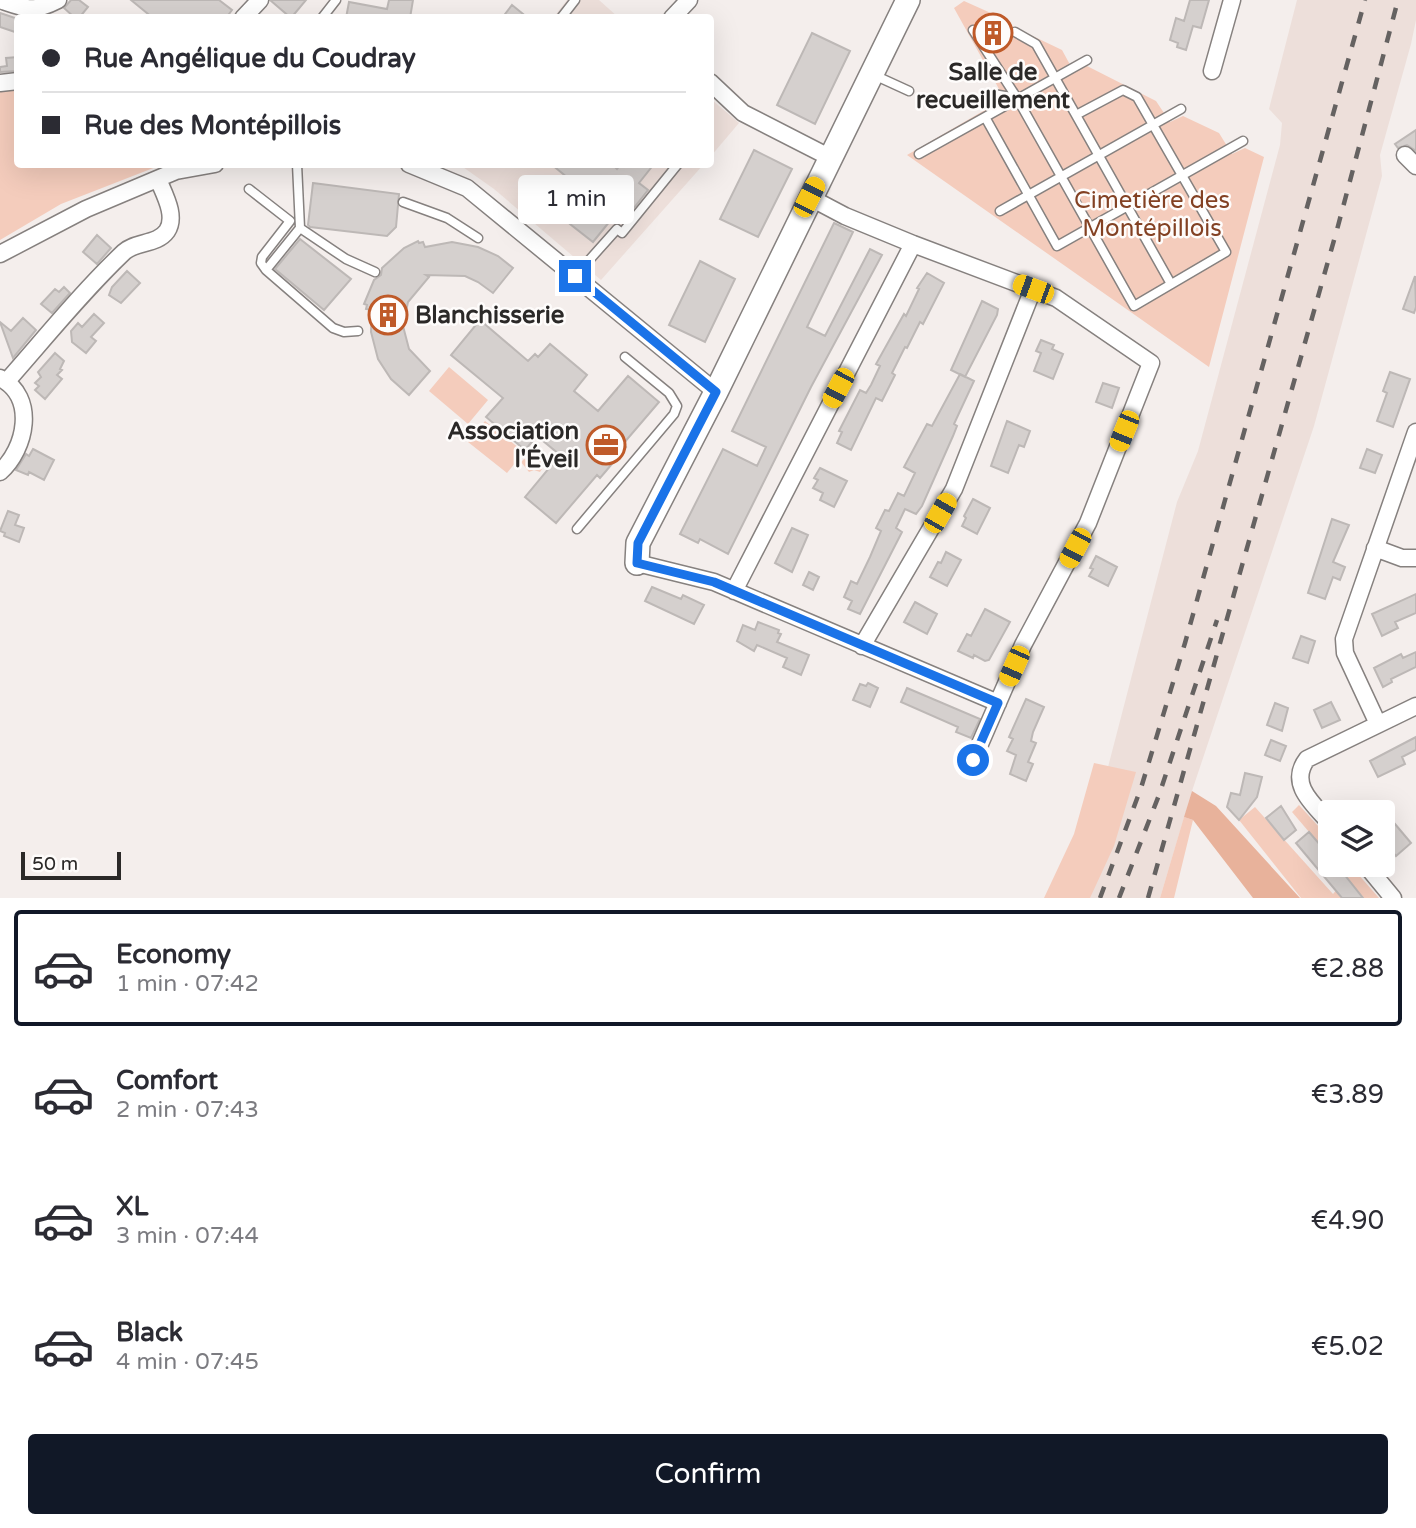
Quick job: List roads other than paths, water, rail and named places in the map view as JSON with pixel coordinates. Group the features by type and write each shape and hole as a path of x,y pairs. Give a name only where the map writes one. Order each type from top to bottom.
{"street":[{"path":"0,0 41,9 58,0"},
{"path":"247,14 260,0"},
{"path":"677,14 689,0"},
{"path":"908,0 809,197 716,392 638,543 637,563 714,582 998,703"},
{"path":"1212,71 1231,0"},
{"path":"714,86 743,113 829,157"},
{"path":"0,254 86,209 158,179 176,168"},
{"path":"436,169 467,188 716,392"},
{"path":"0,472 17,452 24,426 21,402 3,379 127,249 159,239 167,230 170,221 169,207 158,179"},
{"path":"809,197 845,216 913,244 1056,298 1151,363 1088,523 1023,645 973,760"},
{"path":"734,591 913,244"},
{"path":"862,646 954,489 1033,289"},
{"path":"1378,724 1343,646 1345,631 1416,432"},
{"path":"1375,548 1402,558 1416,558"},
{"path":"1318,808 1300,785 1301,766 1316,753 1416,706"},
{"path":"1376,877 1394,898"}],"lane":[{"path":"325,14 336,0"},
{"path":"564,14 575,0"},
{"path":"973,30 1017,98 1134,306 1226,253 1138,97 1124,90 1076,115"},
{"path":"1015,32 1036,44 1171,284"},
{"path":"919,154 1087,60"},
{"path":"871,74 909,91"},
{"path":"993,94 1017,98"},
{"path":"1000,211 1181,109"},
{"path":"985,117 1057,246 1243,141"},
{"path":"266,270 300,228 298,168"},
{"path":"575,276 617,229 622,233 675,168"},
{"path":"249,189 290,221 262,257 261,263 266,270 333,328 344,332 358,331"},
{"path":"403,202 447,218 478,238"},
{"path":"300,228 346,258 375,272"},
{"path":"577,529 674,414 677,406 669,393 625,357"}],"railway":[{"path":"1100,898 1141,788 1185,643 1365,0"},
{"path":"1148,898 1338,226 1398,0"},
{"path":"1119,898 1159,795 1217,620"}],"place":[{"name":"Salle de recueillement","path":"993,33"},
{"name":"Blanchisserie","path":"388,315"},
{"name":"Association l'Éveil","path":"606,445"}],"park label":[{"name":"Cimetière des Montépillois","path":"1152,214"}]}
